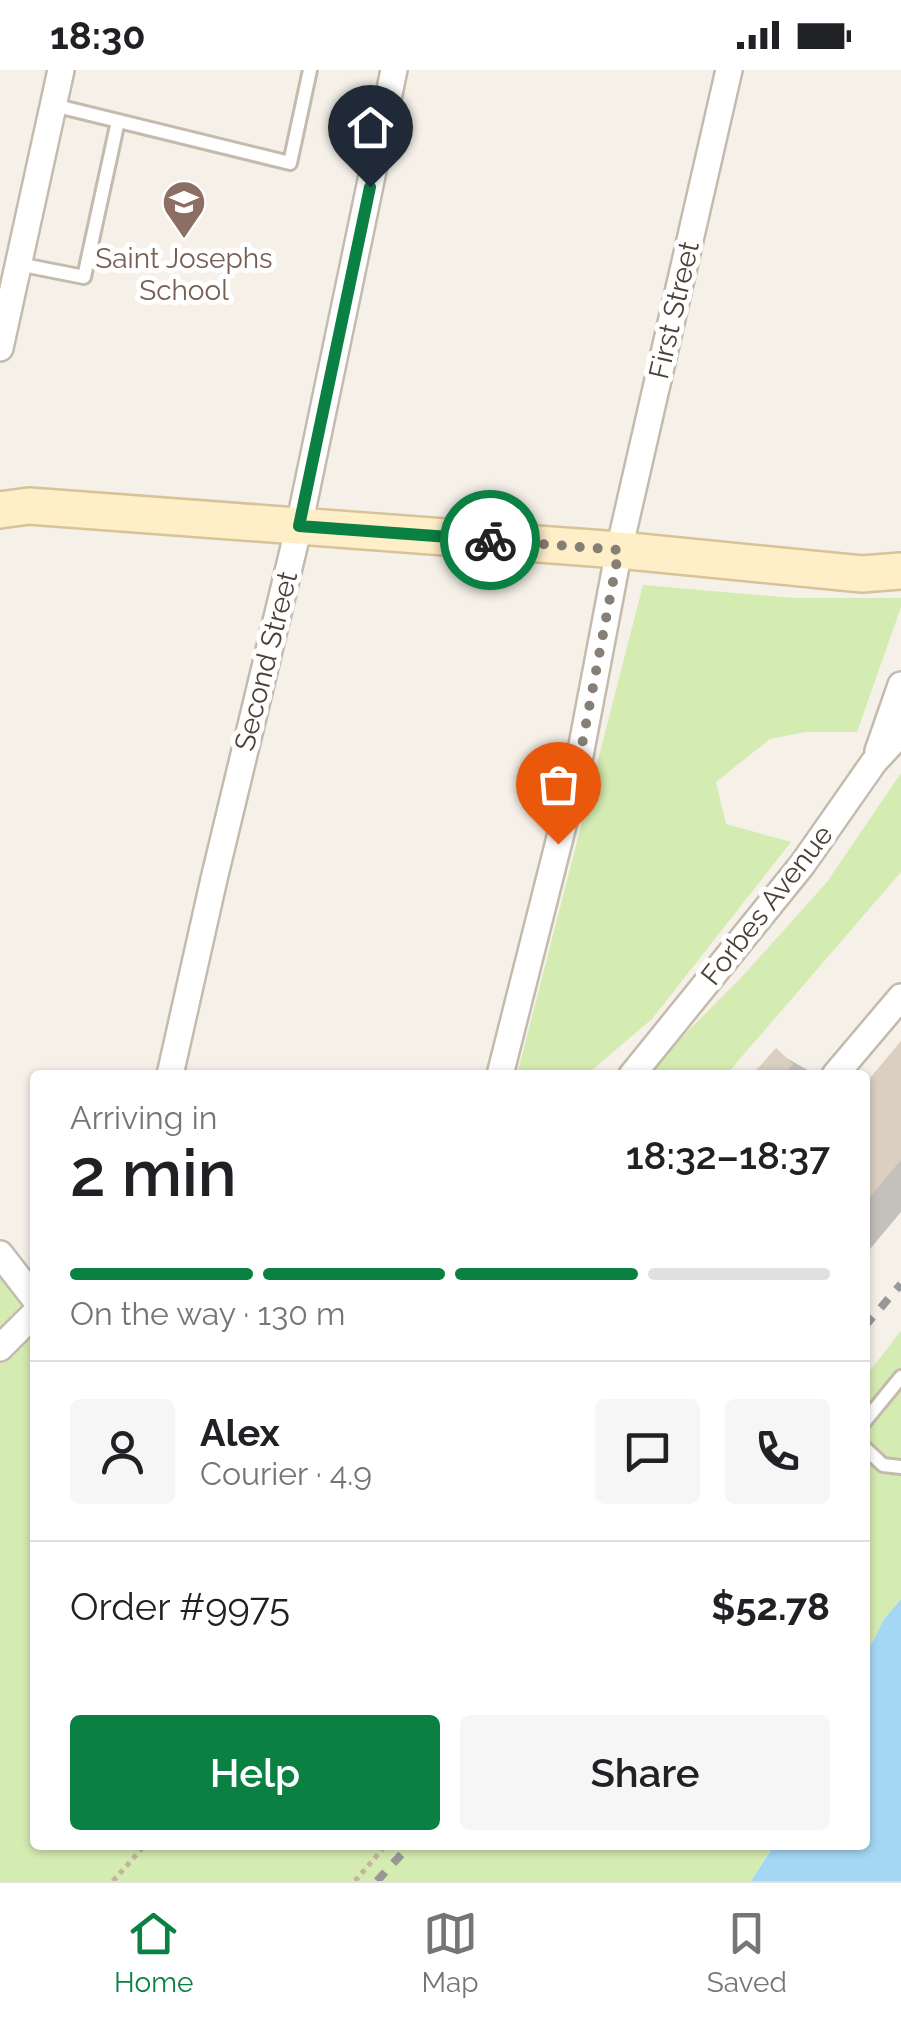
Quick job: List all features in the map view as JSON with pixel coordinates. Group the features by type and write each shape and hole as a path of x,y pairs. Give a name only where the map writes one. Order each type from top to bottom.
{"street":[{"path":"0,348 61,70"},
{"name":"Second Street","path":"171,1070 299,526 394,70"},
{"name":"First Street","path":"501,1070 578,766 619,550 729,70"},
{"path":"0,510 29,506 619,550 862,574 901,571"},
{"path":"874,762 901,685"},
{"name":"Forbes Avenue","path":"636,1070 802,865 874,762 901,733"},
{"path":"838,1070 901,997"},
{"path":"0,1254 30,1293"},
{"path":"0,1348 30,1318"}],"lane":[{"path":"53,105 290,163 310,70"},
{"path":"18,264 84,277 118,122"},
{"path":"870,1415 901,1377"},
{"path":"870,1453 883,1465 901,1466"}],"path":[{"path":"113,1881 141,1850"},
{"path":"355,1881 382,1850"}],"green space":[{"path":"643,585 793,598 901,598 857,732 805,732 770,739 716,782 726,824 791,842 652,1019 592,1070 518,1070"},
{"path":"901,773 901,872 730,1070 649,1070 740,979 827,882"},
{"path":"0,1261 30,1290 30,1850 770,1850 751,1881 0,1881"},
{"path":"901,1331 901,1599 884,1619 870,1647 870,1371"}],"water":[{"path":"901,1599 901,1881 751,1881 771,1850 870,1850 870,1647 884,1619"}],"building":[{"path":"901,1041 901,1160 870,1197 870,1078"},
{"path":"776,1048 793,1064 788,1070 756,1070"}],"railway":[{"path":"870,1320 901,1284"},
{"path":"377,1881 405,1850"}],"way so far":[{"path":"490,540 619,550 578,766 558,844"}],"place":[{"name":"Saint Josephs School","path":"184,240"}],"route":[{"path":"370,187 299,526 490,540"}]}
